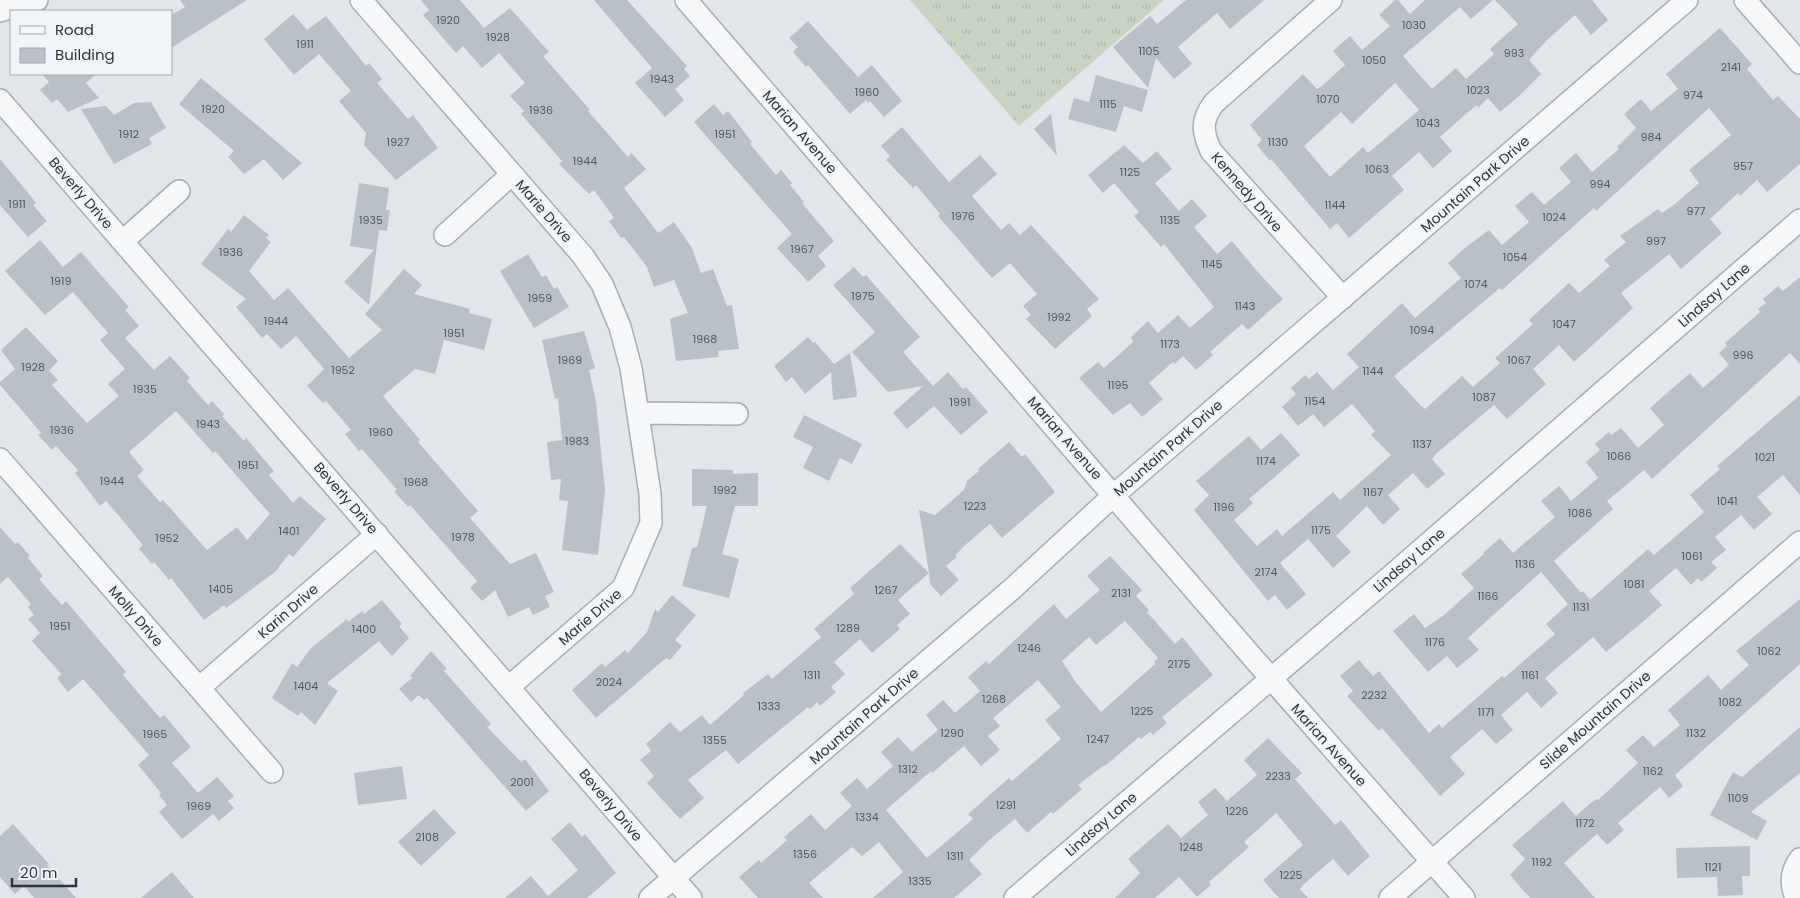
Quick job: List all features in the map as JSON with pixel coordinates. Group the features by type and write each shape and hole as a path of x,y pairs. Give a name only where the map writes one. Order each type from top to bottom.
{"street":[{"path":"0,11 37,0"},
{"name":"Marie Drive","path":"361,0 584,256 602,284 620,327 639,413 650,494 651,523 623,588 510,686"},
{"name":"Marian Avenue","path":"686,0 1271,678 1464,898"},
{"name":"Kennedy Drive","path":"1331,0 1214,103 1205,115 1203,134 1211,151 1343,298"},
{"name":"Mountain Park Drive","path":"650,898 1012,589 1114,494 1687,0"},
{"path":"1745,0 1800,64"},
{"name":"Beverly Drive","path":"0,100 510,686 691,898"},
{"name":"Marie Drive","path":"445,235 512,174"},
{"path":"123,241 179,191"},
{"name":"Lindsay Lane","path":"1015,898 1800,220"},
{"path":"639,413 737,414"},
{"name":"Molly Drive","path":"0,459 272,772"},
{"name":"Karin Drive","path":"199,688 377,534"},
{"name":"Slide Mountain Drive","path":"1390,898 1800,542"},
{"path":"1796,898 1792,888 1793,872 1800,859"}],"green space":[{"path":"910,0 1164,0 1019,126"}],"building":[{"path":"180,0 247,0 172,47 172,14 185,7"},
{"path":"421,0 460,0 484,28 510,8 549,52 543,56 590,110 588,111 628,157 631,153 646,169 624,188 658,233 674,222 692,248 701,273 713,269 727,306 732,305 739,349 718,351 719,357 676,361 670,319 688,313 674,280 654,287 647,267 624,237 621,238 609,221 614,218 594,190 589,194 559,164 562,161 521,114 524,111 510,96 525,83 499,53 482,68 463,46 456,53 423,15 429,10"},
{"path":"594,0 627,0 687,66 684,69 690,76 675,89 684,100 665,117 635,83 652,68"},
{"path":"1186,0 1264,0 1230,29 1217,13 1178,47 1192,64 1174,79 1156,58 1148,88 1113,47 1150,16 1157,24"},
{"path":"1395,0 1398,0 1410,14 1425,0 1493,0 1471,19 1460,7 1403,56 1432,89 1456,68 1466,79 1494,54 1490,49 1518,24 1495,0 1592,0 1608,20 1591,35 1575,15 1547,40 1529,60 1541,74 1518,97 1500,112 1488,98 1478,108 1477,105 1466,114 1440,137 1452,151 1433,168 1419,152 1392,176 1404,190 1349,238 1337,223 1330,229 1271,159 1270,161 1257,145 1262,140 1250,125 1303,74 1317,89 1323,85 1345,65 1333,51 1350,36 1362,50 1390,26 1379,15","holes":["1395,83 1419,110 1368,153 1363,147 1330,177 1304,146 1341,112 1352,124"]},
{"path":"293,14 307,30 326,16 366,66 369,63 382,79 377,83 408,119 413,115 438,148 396,180 364,145 366,133 339,101 351,91 319,54 294,75 264,39"},
{"path":"808,21 858,77 872,65 902,101 884,117 870,101 868,103 866,100 850,114 808,65 806,67 793,52 798,47 789,38"},
{"path":"1720,28 1752,64 1747,69 1773,100 1778,96 1800,119 1800,164 1767,192 1757,180 1740,196 1738,193 1710,219 1722,233 1681,269 1669,254 1621,293 1633,308 1574,362 1559,345 1533,369 1546,384 1507,419 1494,405 1437,453 1432,459 1445,474 1427,489 1413,473 1388,495 1400,509 1383,525 1367,506 1336,536 1351,552 1333,568 1308,539 1280,563 1306,594 1287,610 1275,595 1268,601 1194,510 1209,495 1196,481 1249,436 1261,450 1281,433 1300,455 1249,499 1253,503 1234,520 1257,546 1277,529 1282,536 1333,492 1340,500 1391,455 1371,435 1375,431 1352,404 1324,427 1313,414 1298,426 1282,407 1296,394 1291,388 1305,375 1309,379 1317,372 1333,390 1359,367 1347,354 1402,303 1415,318 1461,278 1448,263 1465,248 1489,230 1502,245 1529,222 1515,206 1532,192 1544,205 1571,182 1559,168 1576,153 1592,172 1619,149 1617,147 1636,128 1624,114 1641,99 1651,111 1678,89 1666,74","holes":["1709,108 1731,135 1689,170 1699,183 1662,213 1658,209 1620,236 1626,242 1604,260 1610,266 1579,293 1569,283 1529,320 1533,324 1495,358 1500,363 1473,387 1462,376 1425,409 1394,376 1500,288 1502,290 1594,208 1596,211"]},
{"path":"43,75 95,75 86,83 99,98 68,112 57,99 52,103 40,90 49,82"},
{"path":"1096,75 1148,90 1142,112 1124,106 1116,132 1068,119 1074,98 1089,102"},
{"path":"201,78 302,163 283,180 264,159 244,174 228,157 234,151 179,104"},
{"path":"151,102 166,128 149,138 152,144 114,164 81,109 106,106 114,115 134,103"},
{"path":"714,104 723,115 728,111 752,142 750,144 776,175 781,170 792,183 790,185 804,202 802,203 834,241 818,256 826,266 808,282 777,248 792,234 694,122"},
{"path":"1051,114 1057,156 1034,129"},
{"path":"902,127 949,182 980,155 997,174 972,196 1001,230 1009,223 1020,235 1031,225 1099,299 1087,309 1092,316 1055,349 1026,319 1031,315 1023,306 1037,294 1010,263 992,278 938,216 940,214 916,185 913,188 886,160 890,156 881,146"},
{"path":"1124,145 1143,163 1157,151 1172,169 1155,183 1179,211 1192,199 1207,216 1194,227 1217,254 1232,241 1283,299 1248,330 1242,324 1210,352 1213,355 1196,370 1183,356 1175,364 1173,362 1149,383 1163,399 1142,417 1130,403 1113,415 1079,378 1098,362 1104,368 1133,342 1131,337 1148,321 1158,333 1178,315 1190,328 1214,307 1164,244 1161,247 1134,216 1139,212 1114,183 1103,193 1088,175"},
{"path":"0,159 36,203 33,205 47,221 28,237 0,205"},
{"path":"359,183 389,188 386,210 390,210 387,231 379,230 369,305 344,282 374,250 350,246"},
{"path":"244,215 269,235 266,238 271,242 249,271 274,300 288,288 349,358 382,330 365,314 404,269 422,285 414,294 470,309 469,313 492,319 484,350 444,340 435,374 415,369 383,396 420,440 418,442 478,511 470,518 510,564 536,553 554,592 545,596 550,607 533,615 529,607 508,617 495,590 482,601 470,588 477,581 410,505 408,507 394,491 397,490 362,449 359,451 345,434 351,430 326,401 323,403 307,386 324,369 296,336 281,349 267,334 262,338 236,307 246,299 201,264 228,229 231,232"},
{"path":"40,240 63,267 81,252 129,307 125,310 139,326 125,338 154,370 170,356 190,378 187,381 208,405 212,401 224,414 222,416 244,441 246,438 274,471 269,475 293,503 300,496 326,519 293,557 289,554 275,572 226,608 224,605 204,620 171,578 169,580 154,562 152,564 139,549 143,545 120,517 106,501 100,506 75,473 78,470 56,446 52,450 38,435 41,433 0,385 0,382 15,369 1,350 26,327 58,361 49,371 58,380 52,385 87,423 119,396 108,384 125,369 100,340 108,333 73,292 45,315 5,271","holes":["176,411 213,453 215,451 270,514 247,540 237,527 207,550 163,500 160,502 137,476 144,470 129,452"]},
{"path":"528,254 542,277 546,275 554,289 557,287 569,307 534,328 500,271"},
{"path":"854,267 863,277 866,275 920,337 903,352 933,386 948,372 963,389 966,387 988,412 961,435 934,406 907,429 893,413 923,386 888,392 852,352 875,332 833,285"},
{"path":"1800,277 1800,364 1790,353 1652,479 1644,470 1607,501 1613,509 1554,561 1581,593 1583,591 1590,600 1648,549 1654,555 1704,512 1690,495 1720,469 1717,466 1800,395 1800,495 1783,475 1757,497 1772,514 1754,530 1741,515 1715,537 1726,550 1711,562 1717,568 1701,582 1698,578 1691,585 1676,568 1649,591 1662,605 1645,620 1606,652 1593,637 1545,678 1558,693 1541,708 1527,692 1501,715 1513,730 1496,744 1482,729 1450,757 1465,774 1440,796 1382,728 1379,731 1347,696 1353,691 1340,676 1359,660 1373,676 1379,671 1429,733 1439,724 1442,728 1502,676 1504,678 1555,634 1546,624 1568,604 1541,572 1468,638 1479,650 1457,668 1447,656 1428,672 1393,631 1414,614 1425,628 1444,615 1474,588 1461,574 1483,553 1500,538 1513,553 1555,517 1541,501 1559,486 1571,501 1598,478 1586,462 1600,450 1595,444 1609,432 1611,435 1621,428 1638,448 1664,425 1650,408 1690,373 1703,388 1729,365 1719,353 1727,346 1725,343 1760,312 1758,309 1766,303 1763,299 1778,286 1783,291"},
{"path":"584,331 595,368 589,370 596,402 605,490 598,555 562,550 568,501 559,500 561,479 551,480 547,442 562,440 558,398 555,399 542,340"},
{"path":"808,337 813,343 815,342 834,364 850,353 856,397 833,400 831,372 805,394 792,377 786,382 774,366"},
{"path":"804,415 862,444 852,464 840,458 829,481 803,468 813,447 793,437"},
{"path":"1009,442 1022,457 1025,454 1055,492 1002,538 990,524 964,546 955,556 957,557 946,566 959,580 941,596 930,584 919,510 935,515 964,490 967,481 979,471 978,469"},
{"path":"692,469 733,470 733,474 758,473 758,506 735,506 722,554 739,559 729,598 682,586 692,548 697,547 707,506 692,506"},
{"path":"0,527 15,544 18,542 30,556 28,558 43,576 39,579 62,605 66,601 126,672 123,675 160,718 164,715 191,747 172,763 198,793 217,777 234,796 228,801 234,808 219,821 213,814 182,839 159,812 167,805 159,795 161,793 138,765 149,755 83,679 68,692 57,678 61,674 32,641 40,633 28,619 34,615 28,607 31,604 8,577 0,584"},
{"path":"900,544 929,573 898,600 910,614 897,625 900,629 872,653 860,639 834,662 845,674 831,687 836,692 820,706 817,702 810,709 808,707 738,764 726,750 688,780 704,798 680,819 647,783 654,776 640,760 651,751 646,744 670,722 680,732 702,715 710,725 744,695 743,693 768,674 772,679 821,637 814,629 854,594 850,588"},
{"path":"1110,556 1142,590 1136,596 1149,610 1147,612 1175,644 1182,637 1213,675 1162,717 1167,723 1153,735 1150,732 1141,739 1139,737 1105,766 1078,785 1082,789 1027,833 1015,819 988,841 969,860 982,874 954,898 873,898 903,872 879,842 862,856 852,847 809,883 823,898 758,898 739,877 759,860 761,863 787,840 784,837 811,814 825,830 852,806 840,793 857,778 867,789 893,766 881,752 898,737 912,752 938,730 926,715 943,700 955,713 980,691 968,677 986,661 989,664 1054,604 1066,619 1100,590 1087,576","holes":["1125,621 1158,658 1154,662 1155,664 1101,712 1077,684 1062,661 1089,637 1096,645","1038,680 1061,707 1045,720 1061,739 1012,781 1009,778 968,814 973,819 927,858 886,810 931,771 932,773 964,746 981,766 1000,750 988,736 1000,726 993,718"]},
{"path":"672,595 696,615 675,640 682,646 670,660 666,658 596,718 572,690 602,663 605,667 625,650 628,653 647,632 655,609 658,612"},
{"path":"1800,599 1800,664 1675,775 1683,786 1669,798 1660,787 1618,823 1624,830 1607,845 1597,834 1564,863 1595,898 1530,898 1510,875 1525,859 1512,845 1563,801 1576,816 1592,802 1598,800 1638,763 1626,750 1643,735 1654,747 1680,725 1668,710 1708,675 1721,690 1749,665 1736,651"},
{"path":"382,600 402,624 399,626 409,638 392,656 379,641 327,683 338,691 315,725 301,712 298,716 272,698 292,663 297,667 311,648 347,619 348,622 362,611 364,614"},
{"path":"431,651 447,669 444,671 491,724 487,727 521,762 525,759 549,791 526,811 427,698 424,700 419,695 411,702 399,689 412,678 410,676"},
{"path":"1800,727 1800,773 1751,812 1767,821 1757,840 1710,815 1733,772 1742,777"},
{"path":"1268,738 1302,773 1295,779 1335,825 1341,820 1370,856 1348,876 1333,859 1300,889 1308,898 1279,898 1263,880 1303,845 1276,813 1244,842 1249,847 1209,882 1211,885 1197,897 1179,877 1155,898 1115,898 1140,873 1128,859 1168,824 1181,838 1208,815 1198,802 1215,788 1227,801 1257,775 1244,760"},
{"path":"402,766 407,799 358,805 354,773"},
{"path":"434,809 456,833 421,866 398,842"},
{"path":"570,822 582,837 585,834 616,873 587,898 505,898 531,876 548,896 578,870 551,839"},
{"path":"13,824 76,898 34,898 24,886 15,894 0,877 0,836"},
{"path":"1750,846 1750,876 1742,876 1743,895 1718,896 1717,877 1677,878 1676,848"},
{"path":"172,872 194,898 141,898"}]}
